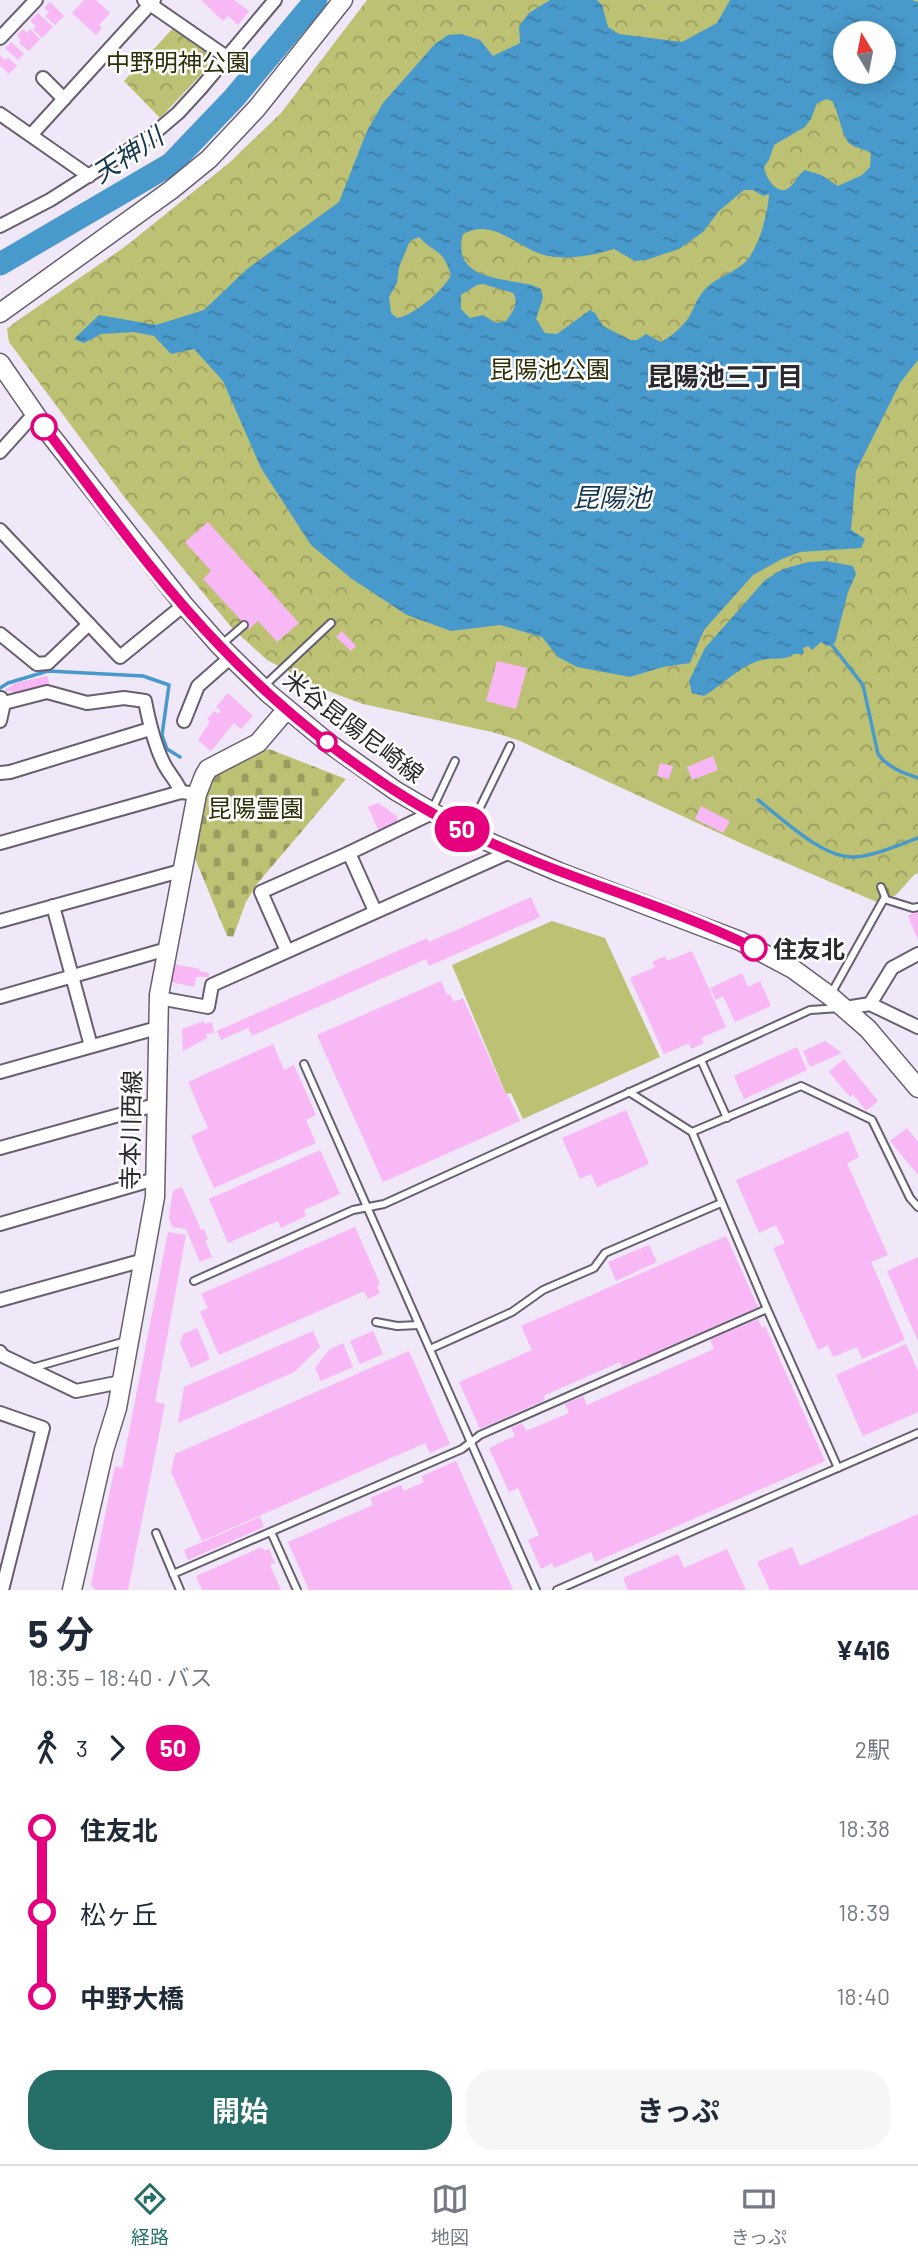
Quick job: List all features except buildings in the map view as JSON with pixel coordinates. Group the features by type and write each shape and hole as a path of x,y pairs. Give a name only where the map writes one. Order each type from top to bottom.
{"main road":[{"path":"0,313 171,190 209,159 257,108 344,0"},
{"name":"米谷昆陽尼崎線","path":"0,363 44,427 184,605 225,651 287,709 361,766 431,813 510,852 740,941 793,969 845,1008 886,1049 918,1088"},
{"name":"寺本川西線","path":"72,1590 104,1450 117,1408 156,1179 155,1105 159,998 184,870 189,793 208,769 258,743 287,709"}],"street":[{"path":"0,38 36,0"},
{"path":"0,226 50,200 151,136 178,113 228,58 275,0"},
{"path":"31,135 149,1 228,58"},
{"path":"43,78 64,99"},
{"path":"0,114 89,176"},
{"path":"0,453 35,413"},
{"path":"0,530 120,657 184,605"},
{"path":"0,634 37,664 48,663 89,624"},
{"path":"184,721 188,695 225,651"},
{"path":"1,710 47,692 87,703 124,698 142,699 145,701 150,729 165,767 189,793"},
{"path":"0,787 5,773 150,729"},
{"path":"0,844 189,793"},
{"path":"286,951 261,892 431,813"},
{"path":"159,998 209,1008 212,985 510,852"},
{"path":"349,853 375,911"},
{"path":"0,921 184,870"},
{"path":"53,906 91,1046"},
{"path":"0,997 167,949"},
{"path":"870,1004 892,968 918,954"},
{"path":"845,1008 870,1004 918,1027"},
{"path":"0,1072 157,1028"},
{"path":"0,1148 155,1105"},
{"path":"0,1224 156,1179"},
{"path":"0,1300 144,1260"},
{"path":"0,1352 3,1356 76,1391 121,1382"},
{"path":"0,1413 43,1428 5,1565 2,1590"}],"lane":[{"path":"262,687 331,623"},
{"path":"225,651 244,625"},
{"path":"468,832 510,746"},
{"path":"431,813 455,761"},
{"path":"830,996 884,899 881,887"},
{"path":"884,899 913,908 918,907"},
{"path":"194,1281 353,1210 384,1204 810,1010 845,1008"},
{"path":"701,1060 727,1118"},
{"path":"304,1064 536,1590"},
{"path":"692,1132 801,1086 872,1120 918,1207"},
{"path":"629,1092 692,1132 838,1468"},
{"path":"430,1349 512,1312 543,1290 594,1268 605,1253 721,1203"},
{"path":"173,1574 462,1449 480,1434 767,1309"},
{"path":"376,1322 397,1326 419,1325"},
{"path":"30,1368 129,1340"},
{"path":"556,1590 918,1433"},
{"path":"271,1532 297,1590"},
{"path":"156,1533 180,1590"}],"green space":[{"name":"昆陽池公園","path":"367,0 918,0 918,873 896,895 879,903 747,846 518,740 363,704 325,690 267,660 232,628 125,498 9,342 7,329 126,246 229,163 281,113"},
{"name":"中野明神公園","path":"175,26 215,53 214,61 160,118 124,81"},
{"name":"昆陽霊園","path":"269,749 346,779 257,884 246,902 233,937 227,936 194,856 210,780 221,767"},
{"path":"552,921 605,938 660,1057 523,1119 511,1093 506,1094 452,965"}],"water":[{"name":"昆陽池","path":"550,0 597,0 602,5 608,27 619,34 682,42 717,23 730,0 918,2 918,360 900,383 856,471 851,530 865,539 861,548 800,552 753,575 704,630 690,663 663,667 630,677 577,667 558,657 542,637 500,625 451,631 407,615 352,579 311,545 261,468 223,381 194,349 171,354 154,336 134,332 101,334 84,343 74,339 99,315 156,325 204,310 247,269 339,202 367,131 383,103 435,44 448,35 461,34 480,40 493,56 520,43 519,26 529,13","holes":["827,99 832,101 850,144 871,153 870,167 862,175 838,186 821,175 805,170 790,187 785,190 777,188 770,181 764,167 774,145 805,127 817,103","744,190 753,190 763,196 769,194 767,212 753,252 742,265 706,288 686,321 661,342 646,334 637,340 630,340 603,326 590,310 557,334 545,333 536,319 543,298 541,289 481,274 464,260 461,249 463,234 486,229 549,256 582,256 614,249 635,261 646,260 679,249 703,232 719,211","419,237 441,255 451,275 442,288 427,301 411,313 397,318 391,313 389,297 397,283 399,267 410,241","483,284 513,293 515,304 506,321 496,323 483,315 470,318 461,309 461,295"]},
{"path":"826,561 853,566 856,574 848,592 835,643 827,646 821,642 812,650 808,646 803,648 804,654 754,663 704,696 692,693 689,681 705,648 765,580 783,569 808,562"}],"waterway":[{"name":"天神川","path":"0,264 171,164 234,98 316,0"},
{"path":"831,644 863,685 878,754 891,766 918,778"},
{"path":"0,688 48,671 143,676 169,685 162,735 167,749 180,757"},
{"path":"758,800 817,845 843,856 871,854 918,838"}],"bus line":[{"name":"50","path":"44,427 135,545 220,646 268,693 327,742 396,791 470,834 559,873 708,927 754,948"}],"place":[{"name":"住友北","path":"754,948"}],"district":[{"name":"昆陽池三丁目","path":"725,375"}]}
